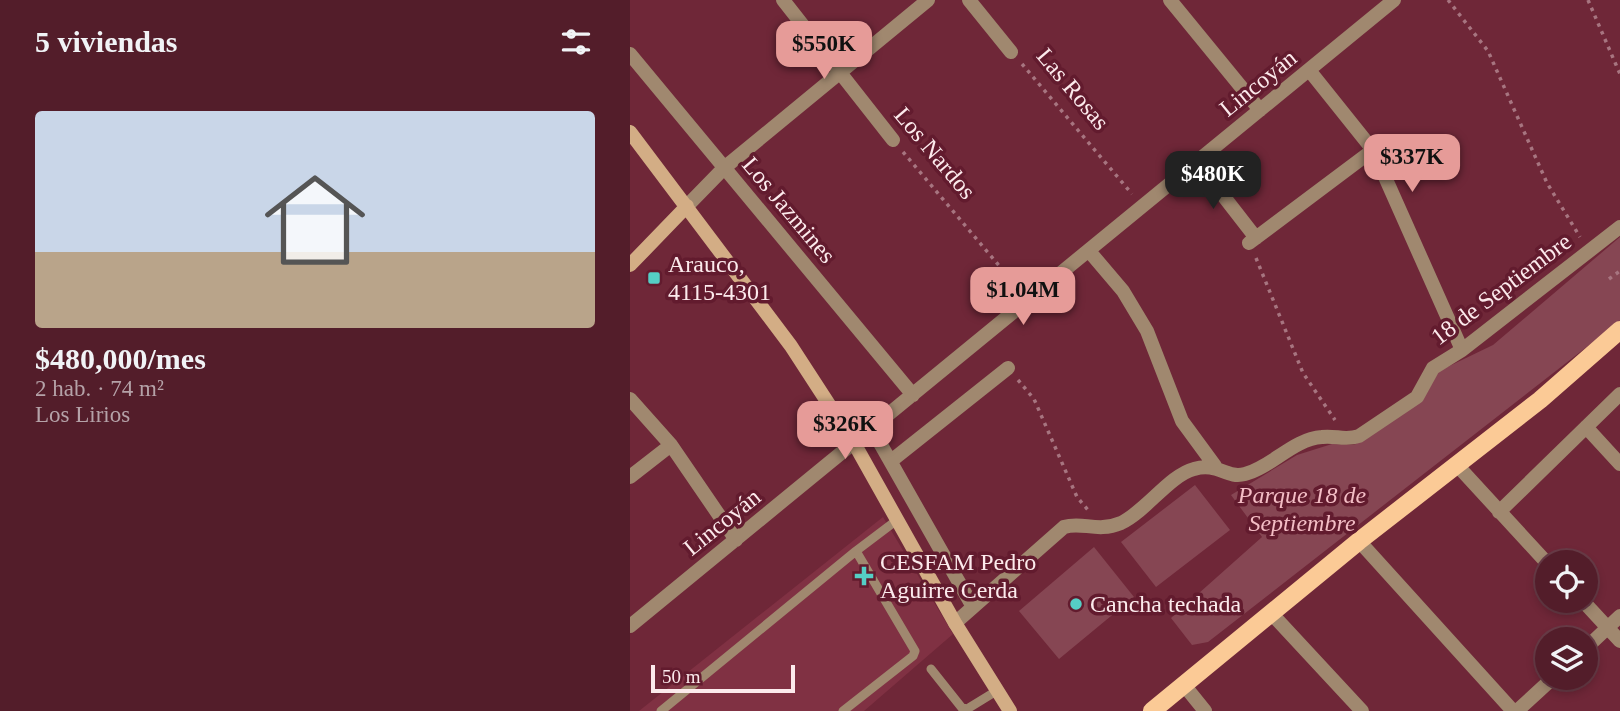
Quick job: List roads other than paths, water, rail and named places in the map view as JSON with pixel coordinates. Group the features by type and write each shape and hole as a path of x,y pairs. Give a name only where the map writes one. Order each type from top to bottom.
{"main road":[{"path":"1152,711 1359,541 1540,400 1620,330"}],"street":[{"name":"Los Nardos","path":"783,0 893,140"},
{"path":"630,265 724,168 928,0"},
{"name":"Las Rosas","path":"969,0 1011,52"},
{"path":"1170,0 1260,110"},
{"name":"Lincoyán","path":"630,626 1394,0"},
{"name":"Los Jazmines","path":"630,54 913,395"},
{"path":"1309,70 1373,150 1462,350"},
{"path":"630,132 769,313 854,443 955,623 1010,711"},
{"path":"1197,162 1253,241 1373,150"},
{"name":"18 de Septiembre","path":"1215,466 1232,475 1247,474 1297,445 1322,436 1348,440 1359,436 1417,397 1433,368 1462,350 1620,227"},
{"path":"955,623 1064,527 1070,525 1093,530 1122,522 1192,469 1215,466 1182,421 1147,331 1123,291 1089,251"},
{"path":"891,461 1008,368"},
{"path":"1499,512 1620,394"},
{"path":"630,399 671,445 736,540"},
{"path":"1586,427 1620,464"},
{"path":"872,429 973,607"},
{"path":"630,477 671,445"},
{"path":"1456,464 1535,550"},
{"path":"1359,541 1515,711 1539,690"},
{"path":"1595,613 1620,641"},
{"path":"1272,614 1362,711"},
{"path":"1598,637 1620,616"},
{"path":"1184,685 1206,711"}],"lane":[{"path":"661,711 897,520"},
{"path":"843,711 913,656 915,651 856,551"},
{"path":"931,669 962,708 967,709 998,690"}],"place":[{"name":"Arauco, 4115-4301","path":"654,278"},
{"name":"CESFAM Pedro Aguirre Cerda","path":"864,576"},
{"name":"Cancha techada","path":"1076,604"}],"park label":[{"name":"Parque 18 de Septiembre","path":"1302,509"}]}
